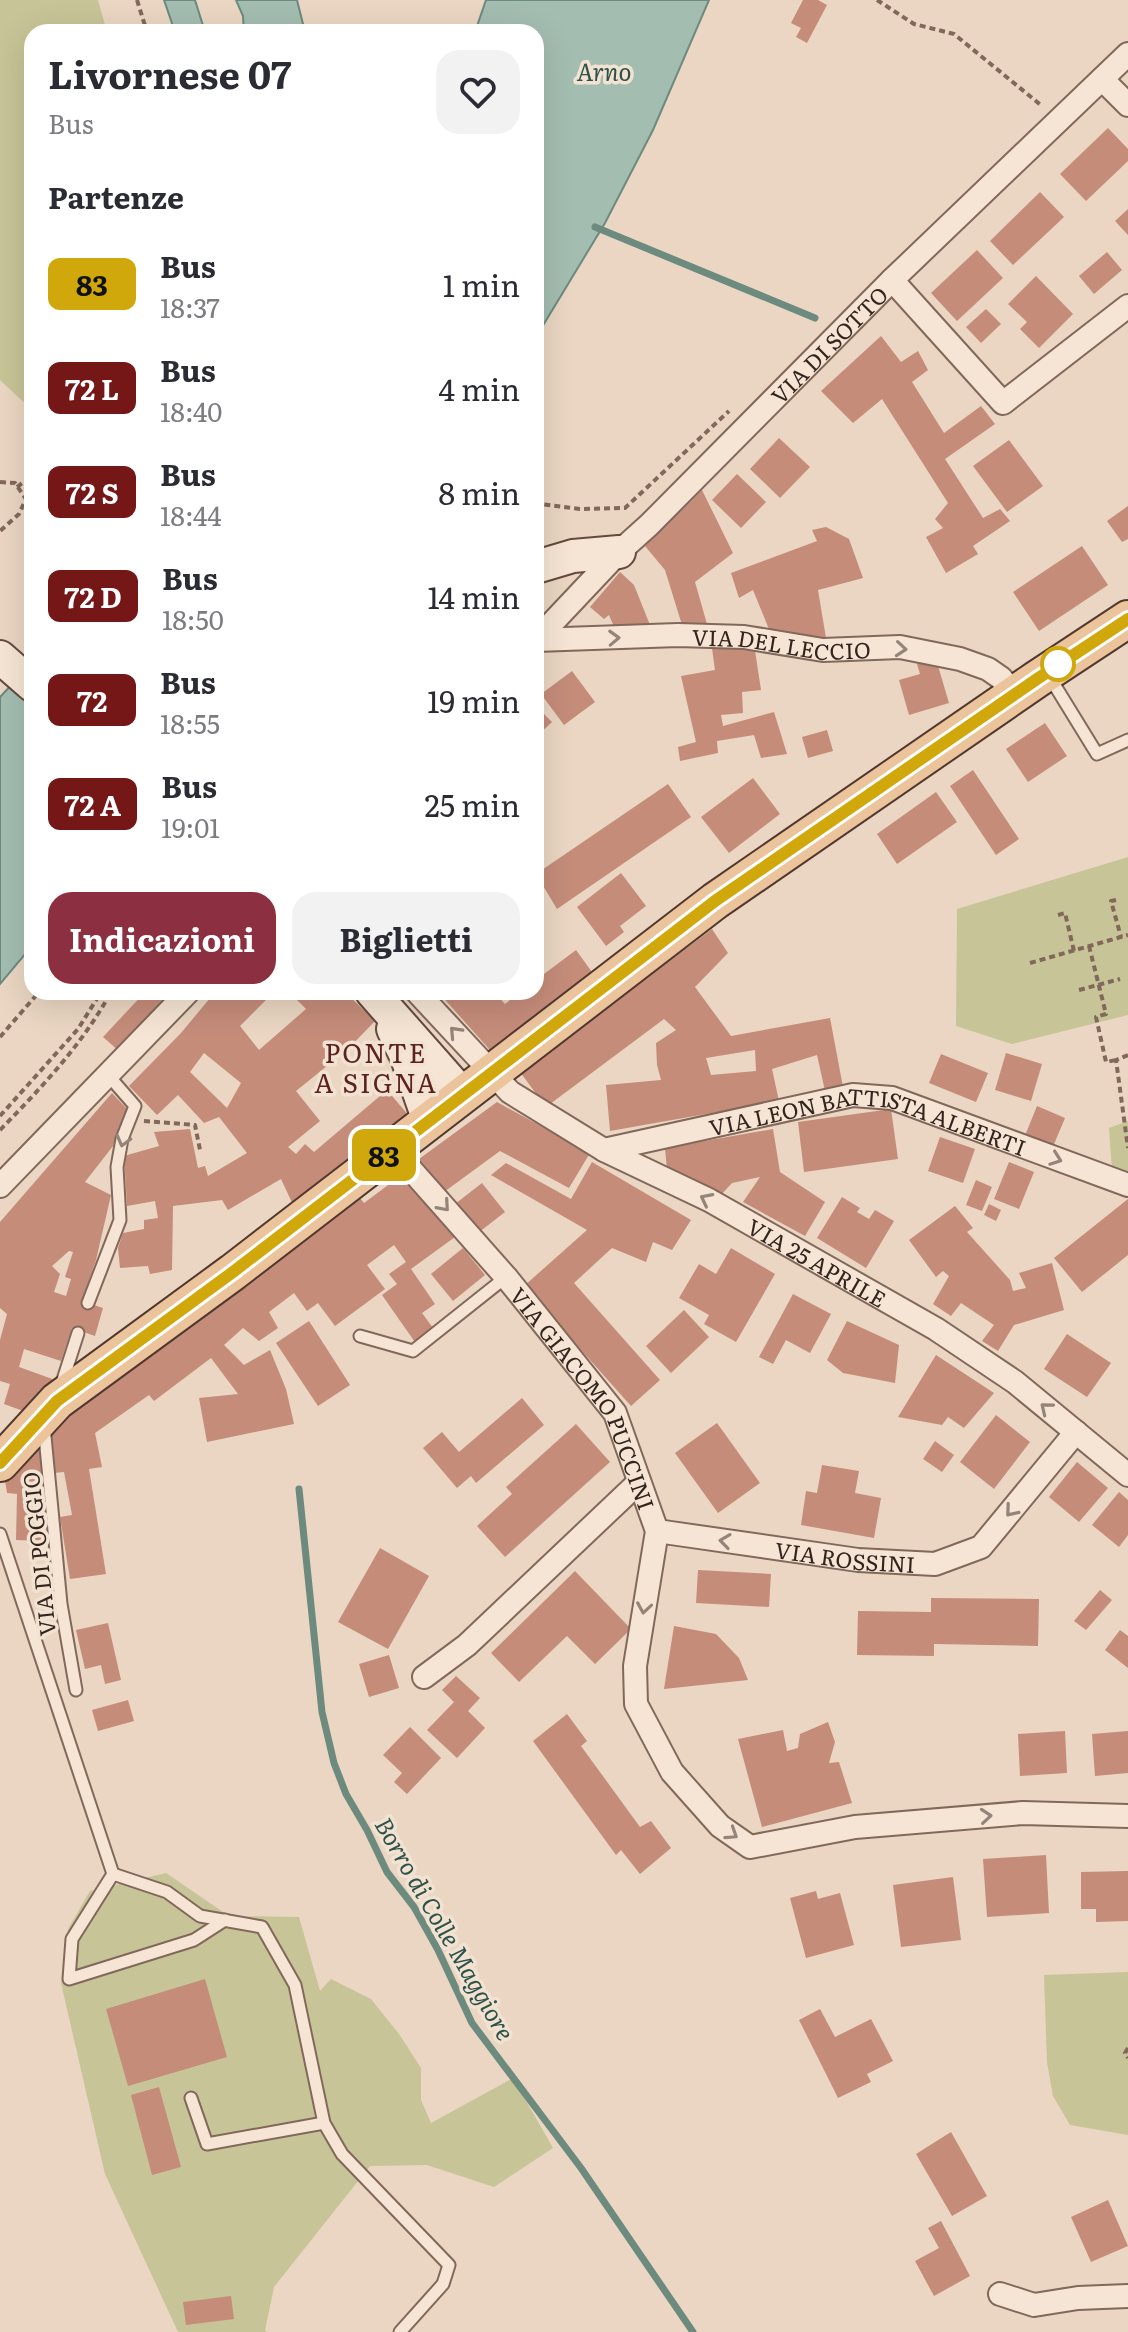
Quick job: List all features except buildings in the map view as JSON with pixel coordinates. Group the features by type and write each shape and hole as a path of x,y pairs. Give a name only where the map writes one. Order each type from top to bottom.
{"main road":[{"path":"544,565 573,556 619,552"},
{"path":"1,1460 50,1407 233,1272 715,901 1128,619"},
{"path":"0,657 24,678"},
{"path":"378,1000 407,1058 429,1121"},
{"path":"379,1000 463,1095"}],"street":[{"name":"VIA DI SOTTO","path":"544,632 619,552 892,280 1128,54"},
{"path":"1102,79 1128,105"},
{"path":"892,280 1003,403 1128,306"},
{"name":"VIA DEL LECCIO","path":"544,640 678,635 744,637 823,650 900,647 960,659 988,669 1001,678 1014,694"},
{"path":"0,1186 180,1000"},
{"name":"VIA 25 APRILE","path":"424,1000 510,1092 604,1150 709,1200 936,1329 1015,1382 1128,1475"},
{"name":"VIA LEON BATTISTA ALBERTI","path":"604,1150 853,1095 892,1098 1128,1185"},
{"name":"VIA GIACOMO PUCCINI","path":"392,1148 506,1277 615,1413 657,1531 635,1666 636,1704 672,1772 720,1826 750,1847 855,1827 901,1823 1023,1813 1128,1816"},
{"name":"VIA ROSSINI","path":"657,1531 858,1560 935,1564 981,1547 1076,1432"},
{"path":"424,1677 467,1645 639,1482"},
{"path":"1000,2294 1034,2305 1078,2298 1128,2296"}],"lane":[{"path":"1046,673 1097,754 1128,740"},
{"path":"88,1303 120,1220 117,1167 122,1139 135,1106 108,1075"},
{"path":"360,1336 413,1351 506,1277"},
{"path":"50,1407 78,1333"},
{"name":"VIA DI POGGIO","path":"50,1407 61,1604 76,1690"},
{"path":"0,1534 113,1874"},
{"path":"113,1874 167,1892 200,1916 262,1927 295,1985 324,2123 342,2154 449,2265 443,2284 400,2332"},
{"path":"113,1874 72,1939 69,1979 194,1940 225,1920"},
{"path":"191,2098 207,2144 324,2123"}],"path":[{"path":"137,0 144,24"},
{"path":"877,0 914,24 954,34 1059,120"},
{"path":"0,482 15,483 24,496"},
{"path":"17,487 24,483"},
{"path":"0,531 19,514 24,503"},
{"path":"1116,900 1111,901 1121,937"},
{"path":"1058,915 1065,913 1074,951"},
{"path":"1030,963 1128,935"},
{"path":"1089,946 1106,1014 1096,1017 1102,1052 1106,1062 1128,1055"},
{"path":"1079,990 1120,979"},
{"path":"0,1037 32,1000"},
{"path":"0,1116 78,1029 96,1000"},
{"path":"0,1130 67,1059 107,1000"},
{"path":"1116,1060 1128,1148"},
{"path":"129,1119 195,1125 200,1150"},
{"path":"1128,2048 1125,2053 1128,2058"}],"shaded area":[{"path":"0,0 98,0 105,24 24,24 24,402 0,380"},
{"path":"1128,857 1128,1015 1012,1044 956,1026 957,909"},
{"path":"1128,1121 1128,1177 1112,1170 1109,1128"},
{"path":"166,1873 229,1916 299,1917 320,1991 331,1979 371,1999 421,2068 421,2100 431,2123 513,2078 553,2148 494,2187 427,2165 370,2166 274,2287 267,2332 178,2332 105,2174 61,1983 68,1929 90,1891"},
{"path":"1128,1972 1128,2135 1070,2125 1053,2096 1047,2062 1044,1975"}],"water":[{"path":"164,0 195,0 202,24 172,24"},
{"path":"236,0 297,0 303,24 244,24"},
{"name":"Arno","path":"486,0 709,0 653,130 605,223 544,324 544,24 478,24"},
{"path":"24,672 24,956 0,984 0,697"}],"waterway":[{"path":"595,227 815,318"},
{"name":"Borro di Colle Maggiore","path":"299,1489 322,1712 334,1763 346,1794 387,1872 414,1907 438,1950 472,2023 581,2168 693,2332"}],"bus line":[{"name":"83","path":"0,1463 57,1401 233,1272 715,901 1128,619"}],"district":[{"name":"PONTE A SIGNA","path":"376,1066"}]}
